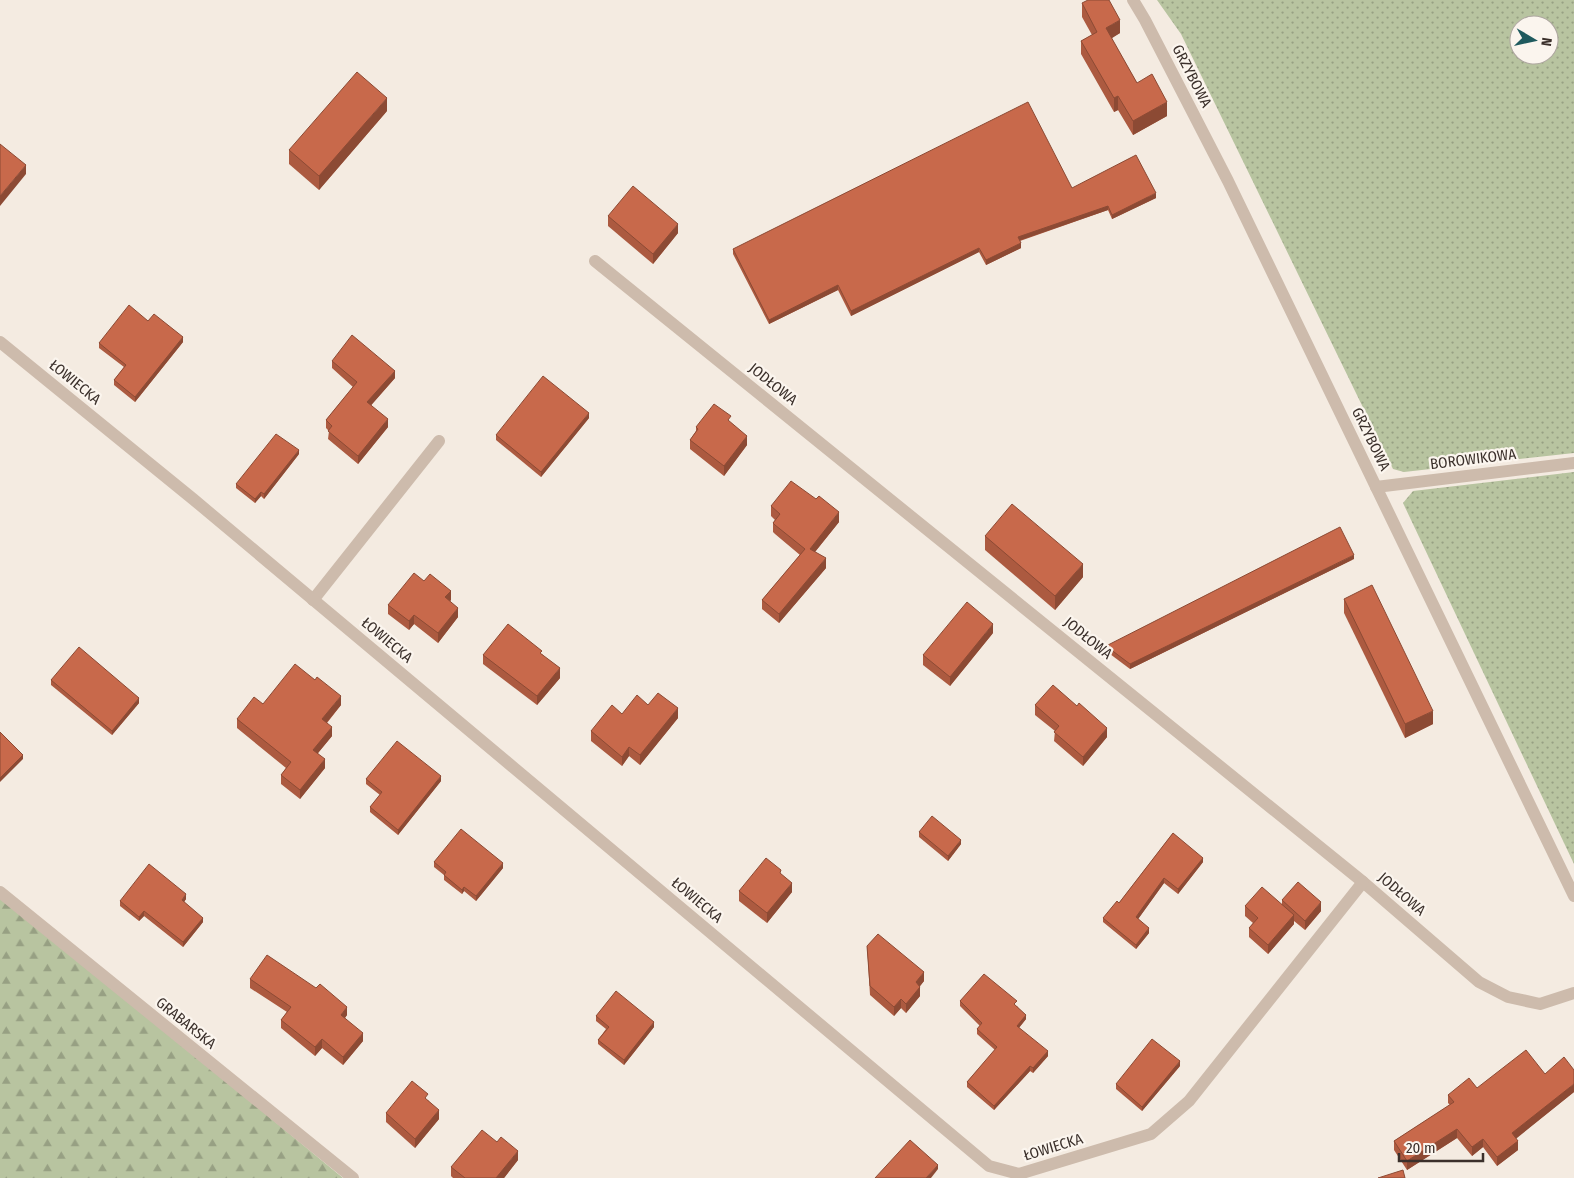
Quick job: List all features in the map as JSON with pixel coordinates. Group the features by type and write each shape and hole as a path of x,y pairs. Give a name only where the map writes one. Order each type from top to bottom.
{"street":[{"name":"GRZYBOWA","path":"1133,0 1228,181 1574,896"},
{"name":"JODŁOWA","path":"595,261 1363,882 1479,982 1508,997 1540,1004 1574,993"},
{"name":"ŁOWIECKA","path":"0,342 192,499 989,1166 1019,1174 1151,1134 1189,1101 1363,882"},
{"path":"313,600 440,440"},
{"name":"BOROWIKOWA","path":"1376,487 1574,463"},
{"name":"GRABARSKA","path":"0,892 353,1178"}],"green space":[{"path":"1157,0 1574,0 1574,453 1404,472 1393,469 1181,34"},
{"path":"1574,472 1574,864 1403,503 1413,491"},
{"path":"0,895 343,1178 0,1178"}],"building":[{"path":"1088,0 1109,0 1120,20 1106,28 1137,83 1152,74 1167,102 1133,121 1118,96 1114,98 1081,41 1097,32 1082,3"},
{"path":"357,72 387,98 319,176 289,150"},
{"path":"1028,102 1072,188 1136,155 1156,193 1112,215 1108,206 1018,237 1021,243 986,260 979,248 851,311 838,285 769,320 733,249"},
{"path":"0,144 26,165 0,196"},
{"path":"633,186 678,224 653,254 608,216"},
{"path":"129,305 148,321 154,314 183,337 135,397 114,380 126,365 99,343"},
{"path":"352,335 395,371 367,402 388,419 358,456 328,431 332,426 326,420 357,382 332,361"},
{"path":"543,376 589,413 541,472 496,435"},
{"path":"714,404 731,416 728,420 747,436 724,466 690,440 698,429 696,427"},
{"path":"276,434 299,450 264,494 261,492 255,499 236,484"},
{"path":"791,481 816,499 819,496 839,512 810,549 826,558 779,614 762,600 805,549 773,523 780,514 771,506"},
{"path":"1012,504 1083,564 1055,596 985,536"},
{"path":"1340,527 1354,555 1130,664 1106,646"},
{"path":"414,573 424,581 430,574 451,591 445,597 458,608 438,633 414,615 409,621 388,605"},
{"path":"1372,585 1433,711 1405,724 1344,599"},
{"path":"967,602 993,624 950,677 923,655"},
{"path":"508,624 560,668 537,696 483,655"},
{"path":"79,647 139,698 112,731 51,680"},
{"path":"295,664 315,680 317,677 341,696 322,719 332,727 313,750 325,759 300,790 281,775 291,762 237,719 254,697 263,704"},
{"path":"1053,685 1077,706 1079,703 1107,728 1083,757 1054,732 1059,726 1035,705"},
{"path":"658,693 678,708 640,755 629,747 622,757 591,731 612,705 622,714 637,695 648,705"},
{"path":"0,732 23,755 0,778"},
{"path":"397,741 441,776 398,830 370,807 382,792 366,779"},
{"path":"932,816 961,840 948,856 919,832"},
{"path":"461,829 503,863 476,896 464,887 462,890 444,875 446,872 434,862"},
{"path":"1173,833 1203,858 1178,889 1164,878 1136,917 1149,928 1136,945 1103,918 1117,901 1119,903"},
{"path":"766,858 781,870 780,873 792,883 767,913 739,891"},
{"path":"149,864 186,894 182,900 203,918 183,942 144,911 139,917 120,901"},
{"path":"1298,882 1321,902 1305,921 1282,900"},
{"path":"1262,887 1294,915 1268,945 1249,928 1258,918 1245,906"},
{"path":"878,934 924,972 916,982 920,987 906,1004 901,999 894,1007 870,986 867,946"},
{"path":"267,955 316,988 320,984 347,1007 341,1015 363,1033 343,1057 322,1039 315,1047 281,1020 291,1007 250,979"},
{"path":"984,974 1017,1001 1014,1004 1026,1015 1017,1026 1048,1051 1033,1068 1030,1066 994,1106 967,1082 997,1047 977,1029 982,1023 960,1001"},
{"path":"616,991 654,1022 624,1060 598,1040 609,1027 596,1016"},
{"path":"1152,1039 1180,1061 1142,1107 1116,1084"},
{"path":"1526,1050 1545,1074 1564,1057 1574,1070 1574,1084 1512,1133 1518,1141 1497,1157 1483,1139 1472,1147 1457,1129 1407,1161 1394,1141 1454,1102 1448,1095 1469,1078 1477,1088"},
{"path":"412,1081 428,1094 425,1098 439,1110 415,1139 386,1113"},
{"path":"482,1130 497,1142 501,1137 518,1151 496,1178 465,1178 451,1167"},
{"path":"910,1140 938,1165 926,1178 875,1178"},
{"path":"1403,1170 1405,1178 1378,1178"}]}
